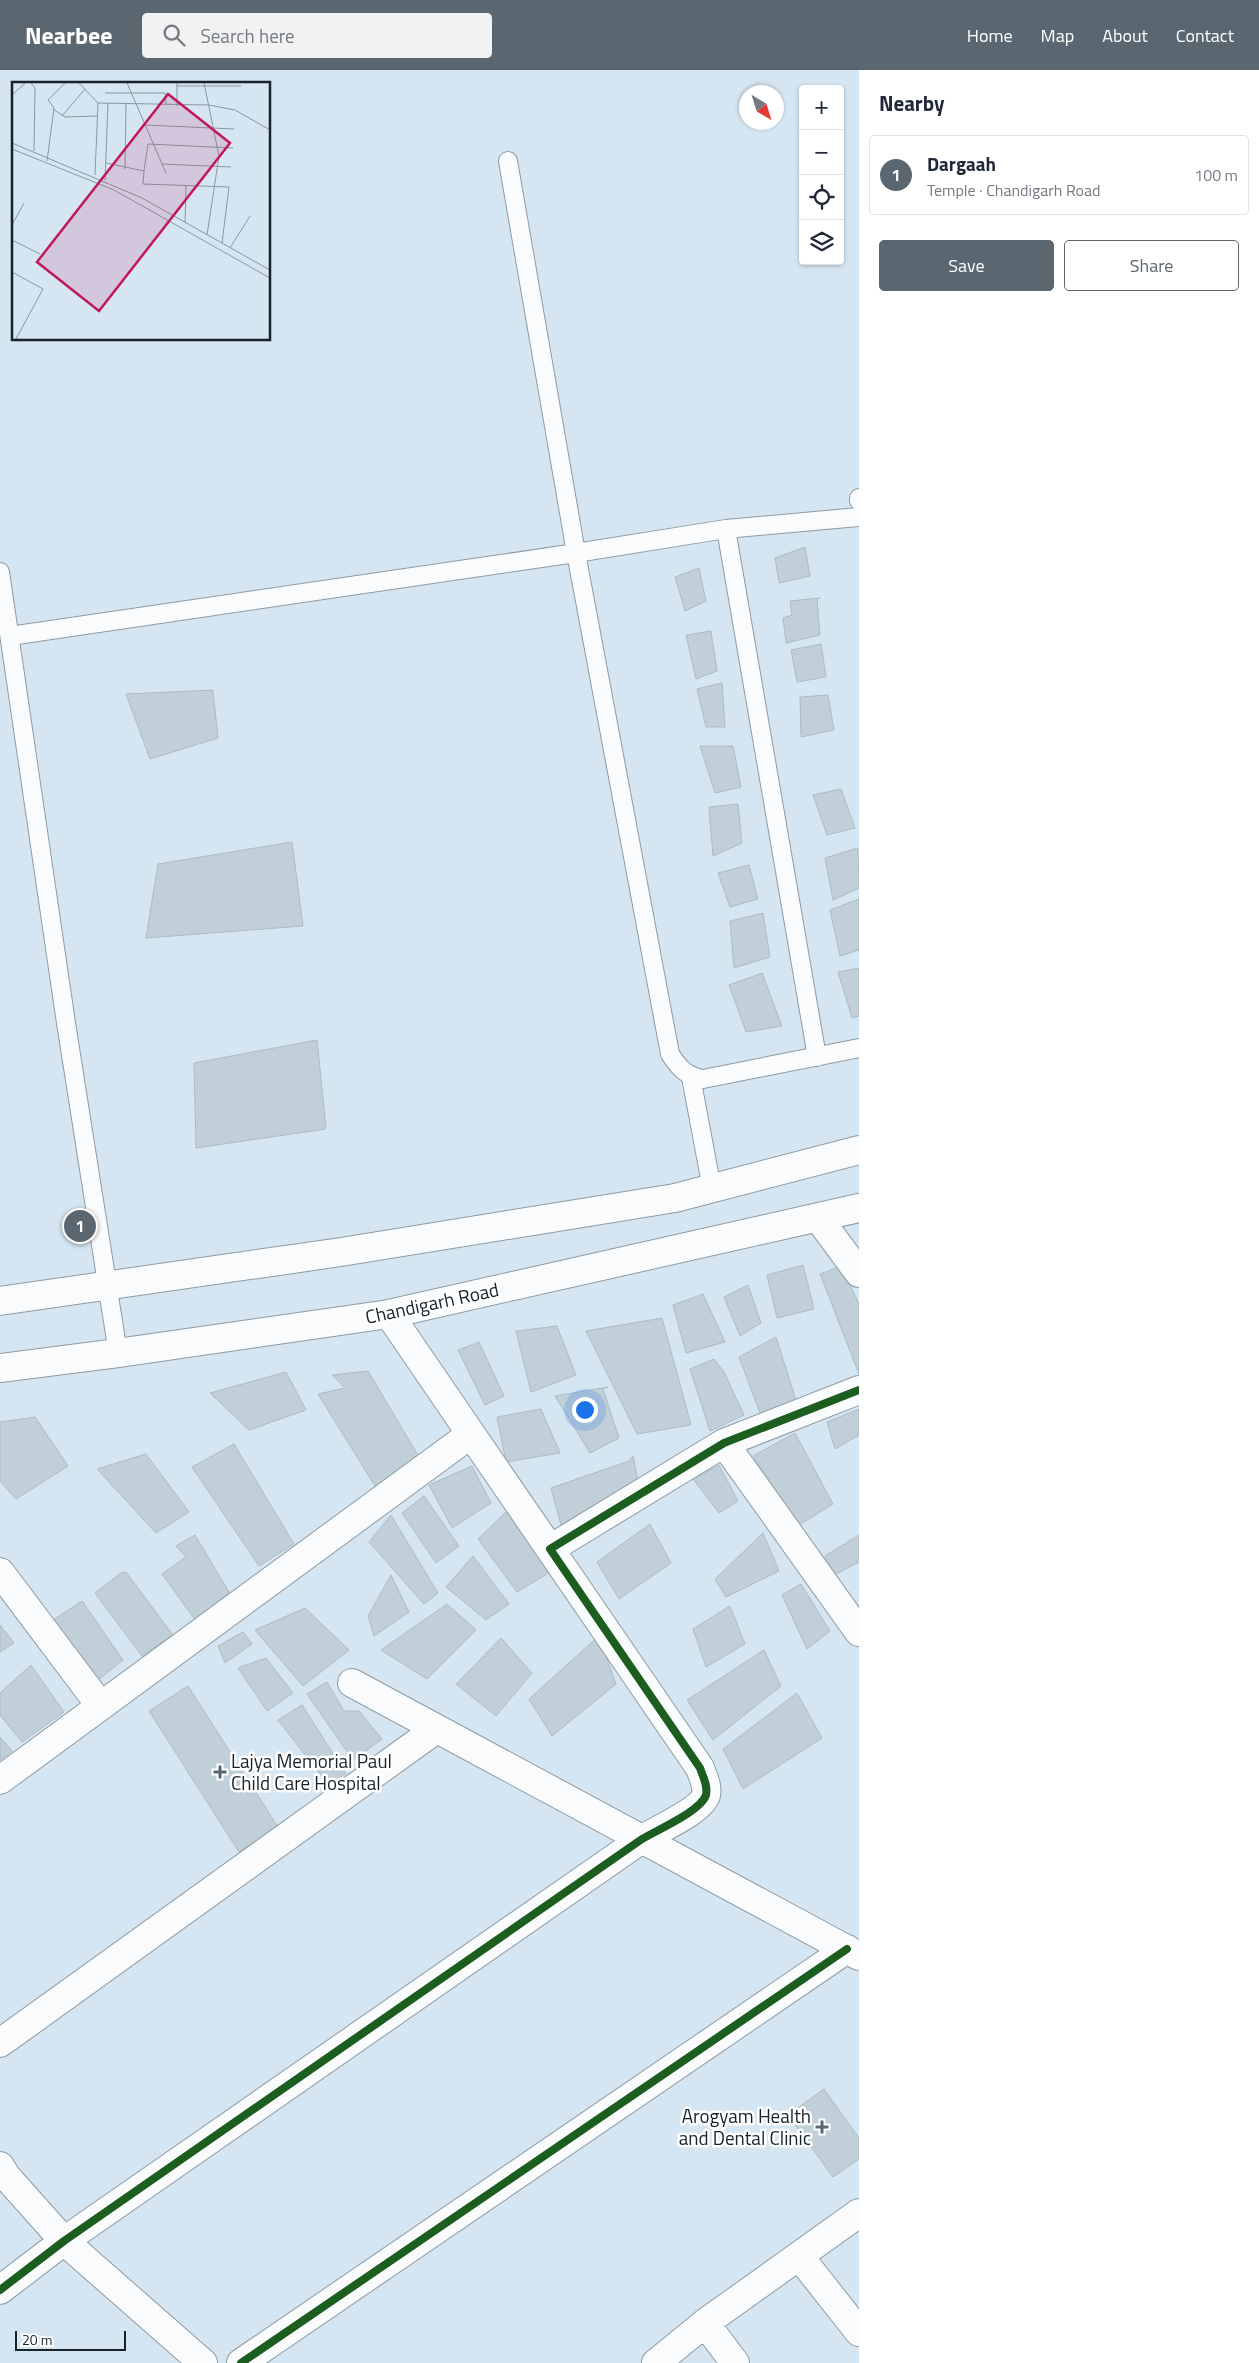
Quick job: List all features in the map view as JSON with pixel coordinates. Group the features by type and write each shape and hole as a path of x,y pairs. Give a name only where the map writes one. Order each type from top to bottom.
{"street":[{"path":"0,1301 449,1235 675,1198 859,1150"},
{"name":"Chandigarh Road","path":"0,1368 118,1354 389,1314 819,1219 859,1208"},
{"path":"819,1219 859,1273"},
{"path":"0,2290 64,2241 642,1839 698,1807 706,1793 706,1783 700,1768 389,1314"},
{"path":"550,1549 724,1443 859,1390"},
{"path":"0,1780 471,1434"},
{"path":"724,1443 859,1632"},
{"path":"0,1572 100,1705"},
{"path":"241,2363 853,1953 435,1730 352,1683"},
{"path":"0,2043 435,1730"},
{"path":"0,2166 6,2176 64,2241 203,2363"},
{"path":"656,2363 705,2323 859,2213"},
{"path":"799,2256 859,2332"},
{"path":"705,2323 735,2363"}],"lane":[{"path":"508,161 576,553 670,1054 678,1067 691,1077 703,1078 723,1076 859,1048"},
{"path":"10,636 576,553 726,529 859,517"},
{"path":"726,529 817,1056"},
{"path":"0,572 66,1023 109,1286 118,1354"},
{"path":"691,1077 712,1189"}],"building":[{"path":"805,547 810,576 779,583 775,558"},
{"path":"699,568 706,601 685,611 675,577"},
{"path":"820,598 817,599 820,635 786,643 783,618 792,615 790,601"},
{"path":"711,631 717,671 696,679 686,635"},
{"path":"821,644 826,677 797,682 791,650"},
{"path":"722,683 725,727 706,727 697,689"},
{"path":"213,690 218,738 150,759 126,694"},
{"path":"828,695 834,730 801,737 800,697"},
{"path":"700,746 733,746 741,787 715,793"},
{"path":"841,789 855,828 827,835 813,795"},
{"path":"738,804 742,843 713,856 709,807"},
{"path":"292,842 303,926 146,938 158,864"},
{"path":"858,848 859,888 833,900 825,858"},
{"path":"749,865 758,899 730,907 718,873"},
{"path":"859,899 859,950 840,956 830,910"},
{"path":"763,913 770,957 734,968 730,921"},
{"path":"859,968 859,1016 852,1018 838,972"},
{"path":"762,973 782,1026 746,1032 729,985"},
{"path":"317,1040 326,1129 196,1148 194,1063"},
{"path":"803,1265 814,1309 777,1318 767,1275"},
{"path":"841,1266 859,1304 859,1374 820,1274"},
{"path":"748,1285 761,1323 740,1336 724,1297"},
{"path":"703,1294 725,1342 686,1353 673,1305"},
{"path":"662,1318 691,1425 637,1434 586,1331"},
{"path":"557,1326 576,1375 531,1392 516,1331"},
{"path":"776,1337 796,1400 760,1413 739,1357"},
{"path":"479,1342 504,1396 485,1405 458,1350"},
{"path":"714,1359 724,1372 744,1415 710,1431 690,1369"},
{"path":"368,1371 419,1457 375,1486 318,1394 345,1388 332,1375"},
{"path":"286,1372 306,1410 249,1430 210,1393"},
{"path":"608,1387 603,1389 619,1438 590,1453 555,1396"},
{"path":"541,1409 560,1453 506,1462 497,1417"},
{"path":"859,1409 859,1435 835,1449 827,1422"},
{"path":"35,1417 68,1466 16,1499 0,1481 0,1422"},
{"path":"795,1433 833,1504 799,1525 753,1456"},
{"path":"234,1444 294,1544 259,1566 192,1467"},
{"path":"146,1454 189,1512 156,1533 97,1469"},
{"path":"633,1456 638,1480 561,1525 551,1488 629,1461"},
{"path":"719,1465 738,1501 719,1513 693,1479"},
{"path":"472,1466 491,1503 452,1528 429,1485"},
{"path":"424,1496 459,1546 436,1563 402,1513"},
{"path":"508,1510 552,1571 517,1592 478,1539"},
{"path":"391,1515 438,1593 424,1604 369,1542"},
{"path":"650,1524 671,1563 619,1599 597,1562"},
{"path":"763,1533 779,1571 726,1597 715,1579"},
{"path":"195,1535 229,1592 196,1621 162,1574 186,1557 176,1546"},
{"path":"859,1535 859,1562 832,1576 825,1556"},
{"path":"473,1556 509,1604 486,1620 446,1587"},
{"path":"126,1572 173,1635 142,1656 95,1593 121,1573"},
{"path":"391,1575 409,1612 374,1636 368,1616"},
{"path":"801,1584 830,1631 807,1649 782,1595"},
{"path":"82,1601 123,1660 97,1681 53,1620"},
{"path":"447,1604 476,1630 427,1679 381,1650"},
{"path":"730,1606 745,1644 706,1667 693,1629"},
{"path":"305,1608 349,1650 303,1686 255,1630"},
{"path":"0,1625 14,1643 0,1652"},
{"path":"243,1632 252,1644 225,1663 218,1646"},
{"path":"599,1636 616,1684 552,1736 529,1699"},
{"path":"501,1638 532,1673 496,1716 456,1684"},
{"path":"764,1650 781,1686 713,1740 687,1700"},
{"path":"266,1658 293,1693 267,1711 238,1668"},
{"path":"31,1665 64,1712 22,1742 0,1715 0,1693"},
{"path":"327,1682 344,1711 359,1711 382,1739 353,1760 307,1694"},
{"path":"188,1686 278,1827 239,1852 149,1711"},
{"path":"797,1693 822,1738 743,1789 723,1749"},
{"path":"302,1705 346,1774 328,1784 278,1720"},
{"path":"0,1737 12,1751 0,1760"},
{"path":"824,2089 859,2138 859,2159 833,2177 788,2115"}],"cycle path":[{"path":"0,2290 64,2241 642,1839 688,1814 702,1801 706,1795 706,1788 700,1768 550,1549 724,1443 859,1390"},
{"path":"241,2363 847,1949"}],"place":[{"name":"Dargaah","path":"80,1226"},
{"name":"Lajya Memorial Paul Child Care Hospital","path":"220,1772"},
{"name":"Arogyam Health and Dental Clinic","path":"822,2127"}]}
